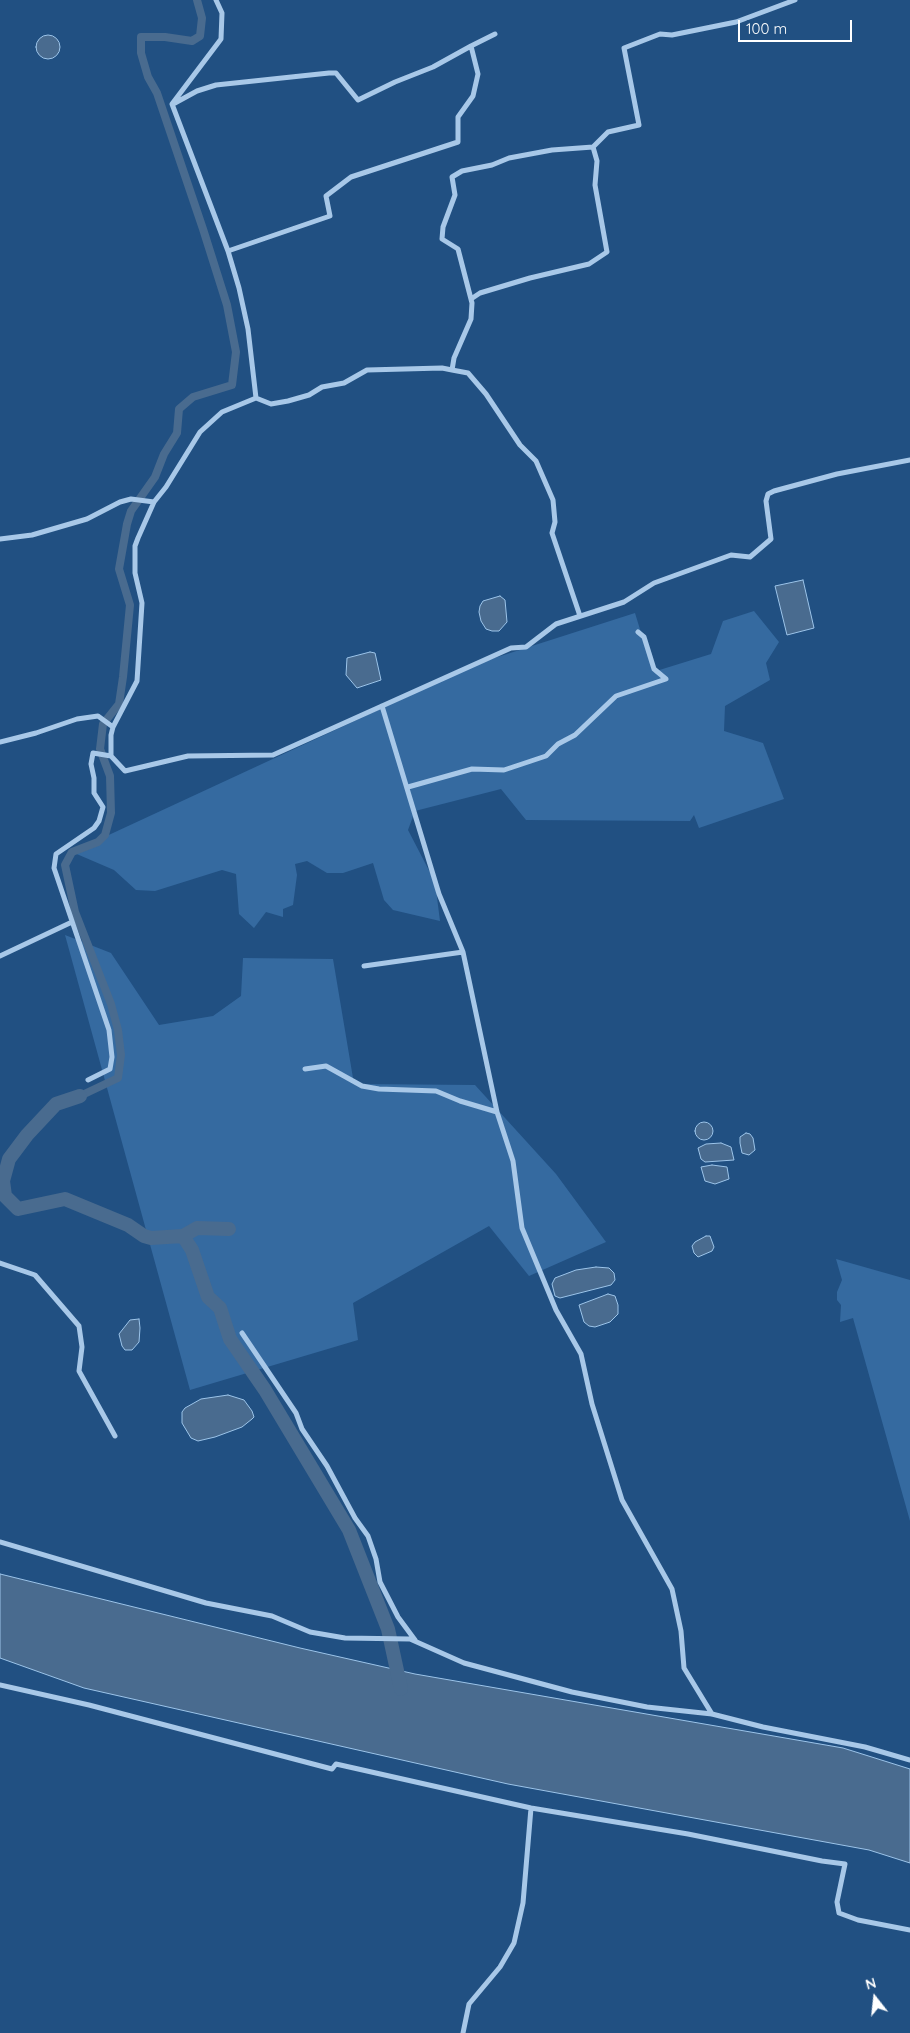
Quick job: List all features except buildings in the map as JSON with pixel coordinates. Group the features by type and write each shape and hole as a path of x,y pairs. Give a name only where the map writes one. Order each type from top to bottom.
{"street":[{"path":"172,104 222,39 222,13 216,0"},
{"path":"452,370 454,358 471,319 471,299 458,249 442,239 443,227 455,195 452,178 462,171 492,165 508,158 552,150 593,147 608,132 639,125 624,48 660,34 672,35 736,22 794,0"},
{"path":"172,104 197,91 216,85 329,73 336,73 358,100 395,82 433,67 495,34"},
{"path":"228,251 330,216 326,196 351,176 458,142 458,117 473,96 478,74 471,46"},
{"path":"172,104 228,251 239,288 248,329 256,398"},
{"path":"471,299 480,293 530,278 589,264 607,252 595,185 597,161 593,147"},
{"path":"111,756 113,727 137,681 142,603 135,573 135,546 152,501 166,487 205,425 222,412 256,398 271,404 288,402 309,395 322,387 344,383 367,370 442,368 468,373 486,394 520,445 536,461 553,500 555,522 552,533 580,616"},
{"path":"88,1080 110,1069 112,1057 109,1030 54,868 56,854 94,828 99,821 103,807 94,793 94,778 91,764 94,754 111,756 125,771 188,756 273,755 510,648 526,646 556,624 624,602 654,583 731,555 750,557 771,539 766,501 768,494 774,491 837,474 910,460"},
{"path":"0,539 32,535 87,518 120,502 131,499 152,501"},
{"path":"408,787 472,769 504,770 546,756 558,744 575,735 616,696 666,679 654,669 644,637 638,632"},
{"path":"382,706 439,894 464,952 497,1112 513,1161 522,1228 556,1310 581,1354 592,1404 622,1500 672,1589 681,1631 684,1668 712,1714"},
{"path":"0,742 36,733 77,719 98,716 113,727"},
{"path":"0,956 72,922"},
{"path":"364,966 464,952"},
{"path":"305,1068 326,1066 362,1086 379,1090 436,1090 497,1112"},
{"path":"0,1263 35,1276 79,1326 82,1346 79,1371 115,1436"},
{"path":"242,1333 296,1413 302,1430 327,1466 355,1518 368,1536 376,1560 380,1582 398,1617 418,1642"},
{"path":"0,1542 206,1603 272,1616 310,1632 345,1638 410,1639 464,1663 572,1692 647,1707 712,1714 763,1727 865,1747 910,1760"},
{"path":"0,1685 89,1705 332,1769 336,1764 531,1808 688,1834 822,1862 845,1864 837,1902 839,1913 858,1920 910,1930"},
{"path":"463,2033 469,2004 500,1967 514,1943 523,1903 531,1808"}],"shaded area":[{"path":"48,35 56,39 60,47 56,55 48,59 40,55 36,47 40,39"},
{"path":"803,580 814,628 787,635 775,586"},
{"path":"500,596 505,600 507,622 499,631 492,631 486,629 481,621 480,606 483,601"},
{"path":"754,611 779,642 766,663 770,680 725,706 724,731 763,743 784,799 699,828 694,815 690,821 526,820 501,789 415,811 408,830 435,882 440,921 393,910 384,900 373,863 343,873 327,873 307,861 295,864 297,875 293,905 283,909 283,917 266,912 254,928 239,914 236,874 222,870 155,891 136,890 114,870 72,852 482,662 635,613 653,672 711,654 723,621"},
{"path":"370,652 375,653 381,680 357,688 346,675 347,658"},
{"path":"65,935 111,953 159,1025 213,1016 241,996 243,958 333,959 354,1084 475,1085 556,1174 606,1242 529,1276 489,1226 353,1303 358,1340 190,1390"},
{"path":"704,1122 710,1125 713,1131 710,1137 704,1140 698,1137 695,1131 698,1125"},
{"path":"746,1133 750,1134 753,1138 755,1150 749,1155 742,1153 740,1143 740,1137"},
{"path":"721,1143 731,1147 734,1160 705,1162 701,1159 698,1148 706,1144"},
{"path":"712,1165 727,1167 729,1179 715,1184 705,1181 701,1167"},
{"path":"710,1236 714,1247 712,1251 698,1257 694,1253 692,1246 695,1242"},
{"path":"836,1259 910,1280 910,1521 853,1318 840,1322 841,1305 837,1300 837,1292 842,1280"},
{"path":"596,1267 609,1268 614,1273 615,1280 611,1285 560,1298 555,1296 552,1284 555,1278 576,1270"},
{"path":"608,1294 615,1296 618,1314 610,1322 595,1327 589,1326 584,1322 579,1305"},
{"path":"139,1319 139,1342 132,1350 125,1350 119,1334 130,1320"},
{"path":"228,1395 244,1400 254,1417 242,1427 215,1437 198,1441 191,1438 182,1423 182,1412 185,1408 201,1399"},
{"path":"0,1574 300,1648 415,1674 843,1748 910,1769 910,1863 869,1850 508,1784 84,1688 0,1658"}],"waterway":[{"path":"80,1096 118,1078 121,1055 118,1030 111,1004 75,912 65,865 72,852 98,842 105,835 111,813 110,776 100,749 103,724 119,704 123,677 130,605 119,569 127,524 131,511 155,477 164,454 177,433 179,409 193,397 232,385 236,352 227,305 203,229 157,93 148,77 141,53 141,37 165,37 192,41 200,36 202,18 197,0"},
{"path":"80,1096 56,1104 27,1135 9,1159 3,1181 5,1196 18,1209 65,1199 128,1225 144,1236 151,1238 183,1236 192,1250 208,1297 220,1308 230,1339 265,1390 349,1530 388,1629 401,1689"},
{"path":"183,1236 197,1228 229,1229"}]}
